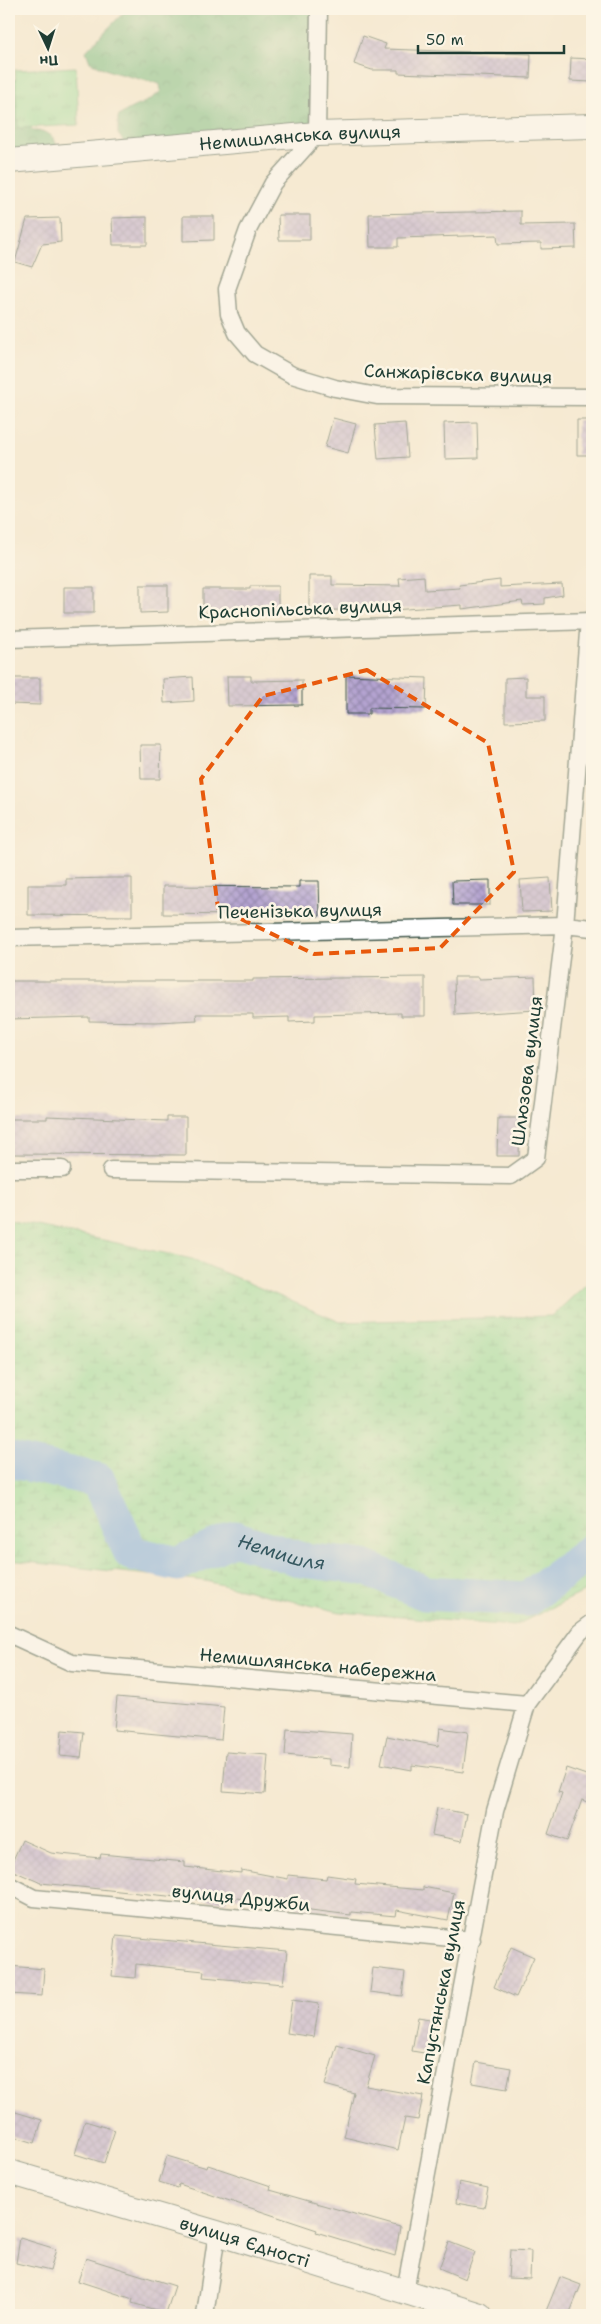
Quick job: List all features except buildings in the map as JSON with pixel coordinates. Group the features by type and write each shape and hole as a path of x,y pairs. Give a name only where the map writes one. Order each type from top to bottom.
{"street":[{"path":"317,134 319,9"},
{"name":"Немишлянська вулиця","path":"9,161 317,134 592,126"},
{"name":"Санжарівська вулиця","path":"317,134 273,183 248,230 227,289 229,314 237,333 255,354 292,375 335,388 377,396 592,397"},
{"name":"Краснопільська вулиця","path":"9,638 590,620"},
{"name":"Шлюзова вулиця","path":"111,1170 511,1176 536,1158 565,925 590,620"},
{"name":"Печенізька вулиця","path":"9,938 565,925 592,928"},
{"path":"9,1168 62,1169"},
{"path":"526,1704 575,1638 592,1623"},
{"name":"Немишлянська набережна","path":"9,1634 72,1663 526,1704"},
{"name":"Капустянська вулиця","path":"405,2290 495,1811 526,1704"},
{"name":"вулиця Дружби","path":"9,1884 34,1898 472,1940"},
{"name":"вулиця Єдності","path":"9,2172 405,2290 443,2309 480,2315"},
{"path":"206,2315 217,2233"}],"highlighted area":[{"path":"367,670 488,743 514,872 440,948 314,954 218,908 201,779 263,696"}],"green space":[{"path":"127,9 319,9 317,134 131,151 118,134 118,117 129,109 156,96 161,91 160,84 112,72 90,62 86,51"},
{"path":"76,67 79,125 18,128 15,70"},
{"path":"9,78 17,81 26,123 33,131 45,132 51,136 57,146 9,161"},
{"path":"9,1220 192,1259 340,1322 552,1316 592,1279 592,1588 514,1626 340,1612 205,1581 9,1560"}],"waterway":[{"name":"Немишля","path":"9,1460 98,1480 131,1553 178,1564 234,1538 302,1560 363,1567 425,1593 527,1599 592,1551"}]}
